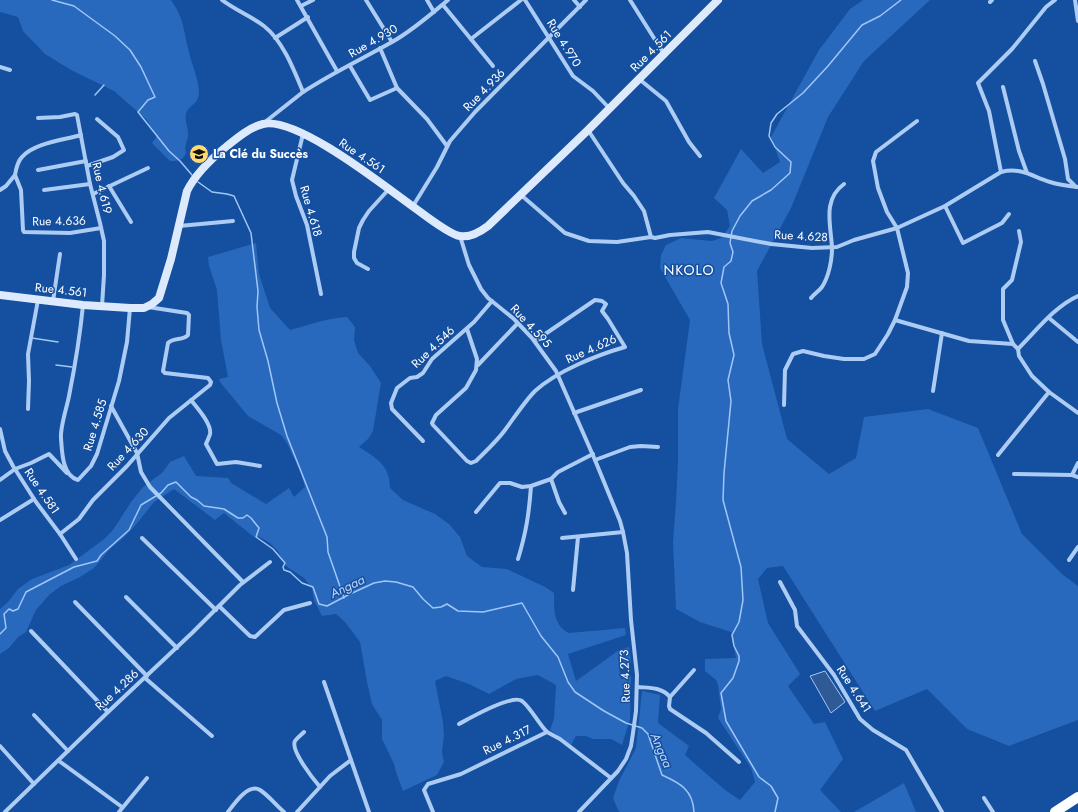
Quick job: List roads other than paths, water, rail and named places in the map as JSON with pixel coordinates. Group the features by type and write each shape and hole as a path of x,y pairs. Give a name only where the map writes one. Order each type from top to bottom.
{"highway":[{"path":"1055,812 1078,797"}],"main road":[{"name":"Rue 4.561","path":"263,124 277,125 310,136 452,233 460,236 472,235 488,226 521,195 610,109 718,0"},
{"path":"148,307 159,298 171,259 187,191 191,183 201,170 233,141 263,124"},
{"name":"Rue 4.561","path":"0,295 83,305 130,308 148,307"}],"street":[{"path":"222,0 264,27 275,38 291,63 303,92"},
{"path":"297,0 302,6 337,71"},
{"path":"302,6 313,0"},
{"path":"366,0 392,42"},
{"path":"427,0 434,12"},
{"name":"Rue 4.930","path":"263,124 303,92 337,71 350,66 414,28 448,0"},
{"path":"471,39 521,0"},
{"name":"Rue 4.970","path":"525,0 573,76 593,91 610,109"},
{"path":"574,0 580,7"},
{"name":"Rue 4.936","path":"413,207 437,167 447,146 475,112 586,0"},
{"path":"630,0 664,54"},
{"path":"1001,172 989,111 978,83 1012,49 1043,11 1055,0"},
{"path":"1075,0 1078,21"},
{"path":"443,4 493,66"},
{"path":"275,38 308,18"},
{"path":"380,48 398,88 425,116 447,146"},
{"path":"1035,61 1065,159 1068,179 1077,187"},
{"path":"350,66 370,100 398,88"},
{"path":"0,67 10,70"},
{"path":"639,79 666,101 689,142 700,156"},
{"path":"1003,87 1019,151 1027,173"},
{"name":"Rue 4.619","path":"38,118 76,114 82,135 92,194 104,241 102,306"},
{"path":"87,166 113,157 124,150 118,137 97,119"},
{"path":"784,405 785,370 793,354 803,351 844,359 864,359 871,357 888,334 895,320 908,280 908,273 897,228 887,212 878,188 873,161 876,152 917,122"},
{"path":"588,130 623,183 644,211 651,237"},
{"name":"Rue 4.618","path":"303,133 292,180 296,196 307,225 321,294"},
{"path":"0,190 6,186 14,175 20,158 32,150 46,144 82,135"},
{"path":"38,170 86,161"},
{"path":"92,194 148,168"},
{"name":"Rue 4.628","path":"521,195 566,233 589,241 617,242 651,237 655,238 670,235 708,232 771,244 812,248 832,248 897,228 945,206 1001,172 1019,170 1063,186 1077,187"},
{"name":"Rue 4.636","path":"14,175 21,190 24,232 70,233 101,228"},
{"path":"44,190 90,184"},
{"path":"811,298 822,287 830,268 832,248 829,227 830,203 837,189 844,184"},
{"path":"109,186 130,222"},
{"path":"368,269 357,264 354,258 360,228 369,211 389,189"},
{"path":"945,206 964,244 1002,223 1009,214"},
{"path":"178,226 233,222"},
{"path":"1019,231 1021,242 1012,280 1003,289 1003,320 1013,344 1018,349 1019,356 1032,376 1049,392 1078,414"},
{"name":"Rue 4.595","path":"460,236 469,266 485,294 518,323 535,341 557,375 593,454 620,521"},
{"path":"53,301 60,254"},
{"path":"1018,349 1061,306 1078,296"},
{"path":"28,409 28,354 38,300"},
{"name":"Rue 4.626","path":"478,365 466,388 432,420 433,425 467,461 471,463 476,461 504,432 536,391 557,375 596,357 625,347 602,311 606,304 602,301 595,300 535,341"},
{"name":"Rue 4.546","path":"423,441 394,412 391,407 397,388 410,378 417,377 423,373 432,359 481,316 492,301"},
{"path":"67,473 60,435 80,338 83,305"},
{"name":"Rue 4.630","path":"60,534 79,519 93,500 127,466 169,418 210,385 210,380 208,378 165,373 162,371 168,343 171,340 185,338 188,335 189,315 187,313 148,307"},
{"name":"Rue 4.585","path":"67,473 72,478 78,480 91,466 97,454 119,381 127,342 130,308"},
{"path":"1049,318 1078,342"},
{"path":"895,320 969,341 1013,344"},
{"path":"478,365 518,323"},
{"path":"467,329 478,365"},
{"path":"933,391 942,333"},
{"path":"574,413 640,390"},
{"path":"998,455 1049,392"},
{"path":"191,400 201,412 207,424 210,433 206,444 217,464 236,462 260,466"},
{"path":"111,406 137,453 140,472 150,486 243,582"},
{"name":"Rue 4.581","path":"0,429 5,451 15,469 76,559"},
{"path":"595,460 630,447 658,447"},
{"path":"0,480 15,469 49,454 67,473"},
{"path":"476,512 500,483 510,483 522,487 531,486 551,479 558,472 593,454"},
{"path":"1072,475 1078,463"},
{"path":"1014,474 1072,475 1078,478"},
{"path":"551,479 559,502 565,513"},
{"path":"518,559 526,533 531,486"},
{"path":"0,520 34,499"},
{"name":"Rue 4.273","path":"579,812 611,778 626,759 631,746 636,711 638,687 636,659 631,620 626,553 620,521"},
{"path":"562,538 623,532"},
{"path":"573,590 578,537"},
{"path":"142,538 250,636 255,637 284,610 310,603"},
{"path":"1068,560 1078,547"},
{"name":"Rue 4.286","path":"5,812 108,712 177,648 243,582 270,562"},
{"name":"Rue 4.641","path":"780,582 794,610 797,626 834,675 860,719 873,730 906,750 942,812"},
{"path":"126,597 177,648"},
{"path":"75,602 146,677 212,736"},
{"path":"31,631 108,712"},
{"path":"694,670 670,697 670,709 706,733 739,762"},
{"path":"324,682 370,812"},
{"path":"638,687 660,689 670,697"},
{"path":"459,724 504,702 518,699 525,704 547,732"},
{"path":"34,715 68,751"},
{"path":"304,732 295,741 294,746 309,773 320,787"},
{"name":"Rue 4.317","path":"433,812 425,794 425,787 434,782 461,774 547,732 571,747 611,778"},
{"path":"0,746 34,784"},
{"path":"297,812 330,776 351,760"},
{"path":"59,761 122,807"},
{"path":"119,812 147,778"},
{"path":"228,812 237,799 243,794 249,790 258,789 284,812"},
{"path":"984,798 993,812"}],"waterway":[{"path":"52,0 74,6 115,36 130,50 141,67 155,97 148,100 138,112 169,151 192,175"},
{"path":"775,812 778,798 771,786 759,777 726,721 721,693 733,678 739,661 739,656 734,646 732,635 739,622 743,600 741,567 723,500 731,401 728,380 734,355 729,333 728,304 721,283 724,267 731,261 733,252 730,243 732,231 740,216 752,201 771,190 790,173 791,162 775,147 769,136 771,123 777,114 803,93 862,25 880,16 901,0"},
{"path":"95,95 104,85"},
{"path":"198,182 212,192 234,196 251,233 258,291 257,307 259,330 268,361 277,403 287,436 327,537 328,552 344,598"},
{"path":"32,338 58,342"},
{"path":"56,365 72,367"},
{"name":"Angaa","path":"0,634 6,628 4,614 9,609 13,611 18,609 26,592 74,567 97,561 101,555 129,530 141,505 161,493 168,485 176,482 191,497 204,506 224,509 238,518 243,518 247,515 251,518 259,528 256,537 273,549 285,563 283,567 284,570 290,572 302,583 313,587 319,604 327,606 374,583 385,581 396,582 413,587 433,608 441,607 447,604 458,611 483,612 522,603 541,636 558,657 568,682 575,692 626,723 642,728 648,734 662,775 680,784 684,788 691,798 694,812"}],"place":[{"name":"La Clé du Succès","path":"199,154"}],"district":[{"name":"NKOLO","path":"689,270"}]}
